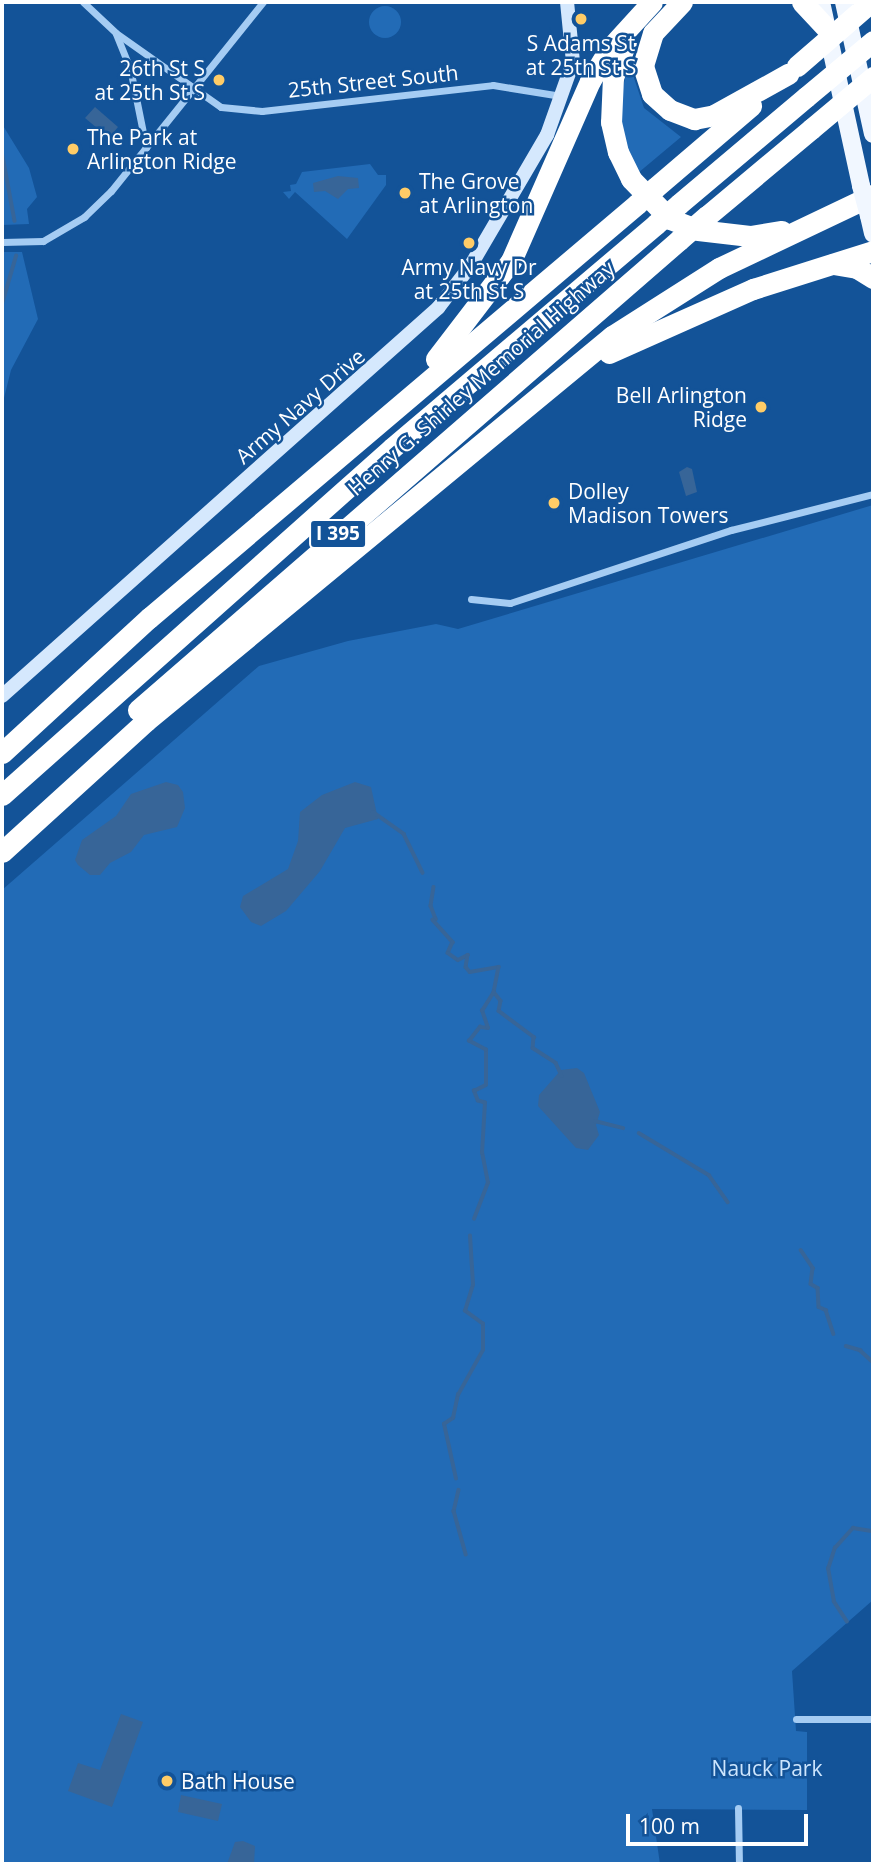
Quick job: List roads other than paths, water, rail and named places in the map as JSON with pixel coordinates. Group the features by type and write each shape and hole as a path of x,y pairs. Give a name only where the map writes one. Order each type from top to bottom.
{"highway":[{"path":"682,2 653,33 643,66 652,94 670,110 688,118 714,115 793,70"},
{"path":"802,2 827,29"},
{"name":"Henry G. Shirley Memorial Highway","path":"2,753 149,618 871,2"},
{"path":"650,5 623,46 611,93 618,152 631,178 670,219 698,230 750,236 822,220"},
{"path":"374,425 452,342 511,261 590,81 610,48 650,5"},
{"path":"2,795 391,448 873,41"},
{"name":"Henry G. Shirley Memorial Highway","path":"2,834 375,501 873,77"},
{"path":"2,852 146,721 575,365 664,300 719,268 822,220 867,190"},
{"path":"503,426 628,342 753,289 873,251"},
{"path":"831,264 857,268 873,278"}],"main road":[{"path":"821,2 867,190 873,234"},
{"path":"844,2 873,134"}],"street":[{"name":"25th Street South","path":"83,2 116,33 221,107 262,111 493,85 562,96"},
{"path":"2,242 43,241 84,217 146,147 263,2"},
{"name":"Army Navy Drive","path":"2,696 422,326 471,265 547,135 573,62 566,2"},
{"path":"116,33 130,68 146,147"},
{"path":"471,599 510,603 731,530 873,494"},
{"path":"796,1719 873,1719"},
{"path":"738,1808 739,1864"}],"waterway":[{"path":"2,151 15,221"},
{"path":"2,304 16,256"},
{"path":"373,812 404,834 423,873"},
{"path":"434,887 431,906 436,919 433,920 453,942 448,953 458,960 468,955 466,967 470,972 499,967 494,992 501,1001 499,1011 534,1037 533,1048 556,1063 562,1076"},
{"path":"474,1219 488,1183 482,1153 485,1103 478,1101 474,1091 486,1085 486,1050 469,1041 480,1027 488,1028 482,1011 494,992"},
{"path":"595,1121 623,1128"},
{"path":"639,1133 709,1175 728,1202"},
{"path":"456,1479 444,1424 453,1418 458,1395 483,1350 483,1324 465,1311 473,1285 470,1236"},
{"path":"801,1250 813,1268 811,1284 818,1288 819,1307 826,1310 834,1334"},
{"path":"846,1346 860,1350 873,1362"},
{"path":"459,1490 454,1511 466,1554"},
{"path":"847,1622 834,1602 828,1569 835,1548 853,1528 873,1531"}],"place":[{"name":"S Adams St at 25th St S","path":"581,19"},
{"name":"26th St S at 25th St S","path":"219,80"},
{"name":"The Park at Arlington Ridge","path":"73,149"},
{"name":"The Grove at Arlington","path":"405,193"},
{"name":"Army Navy Dr at 25th St S","path":"469,243"},
{"name":"Bell Arlington Ridge","path":"761,407"},
{"name":"Dolley Madison Towers","path":"554,503"},
{"name":"Bath House","path":"167,1781"}],"park label":[{"name":"Nauck Park","path":"767,1768"}]}
